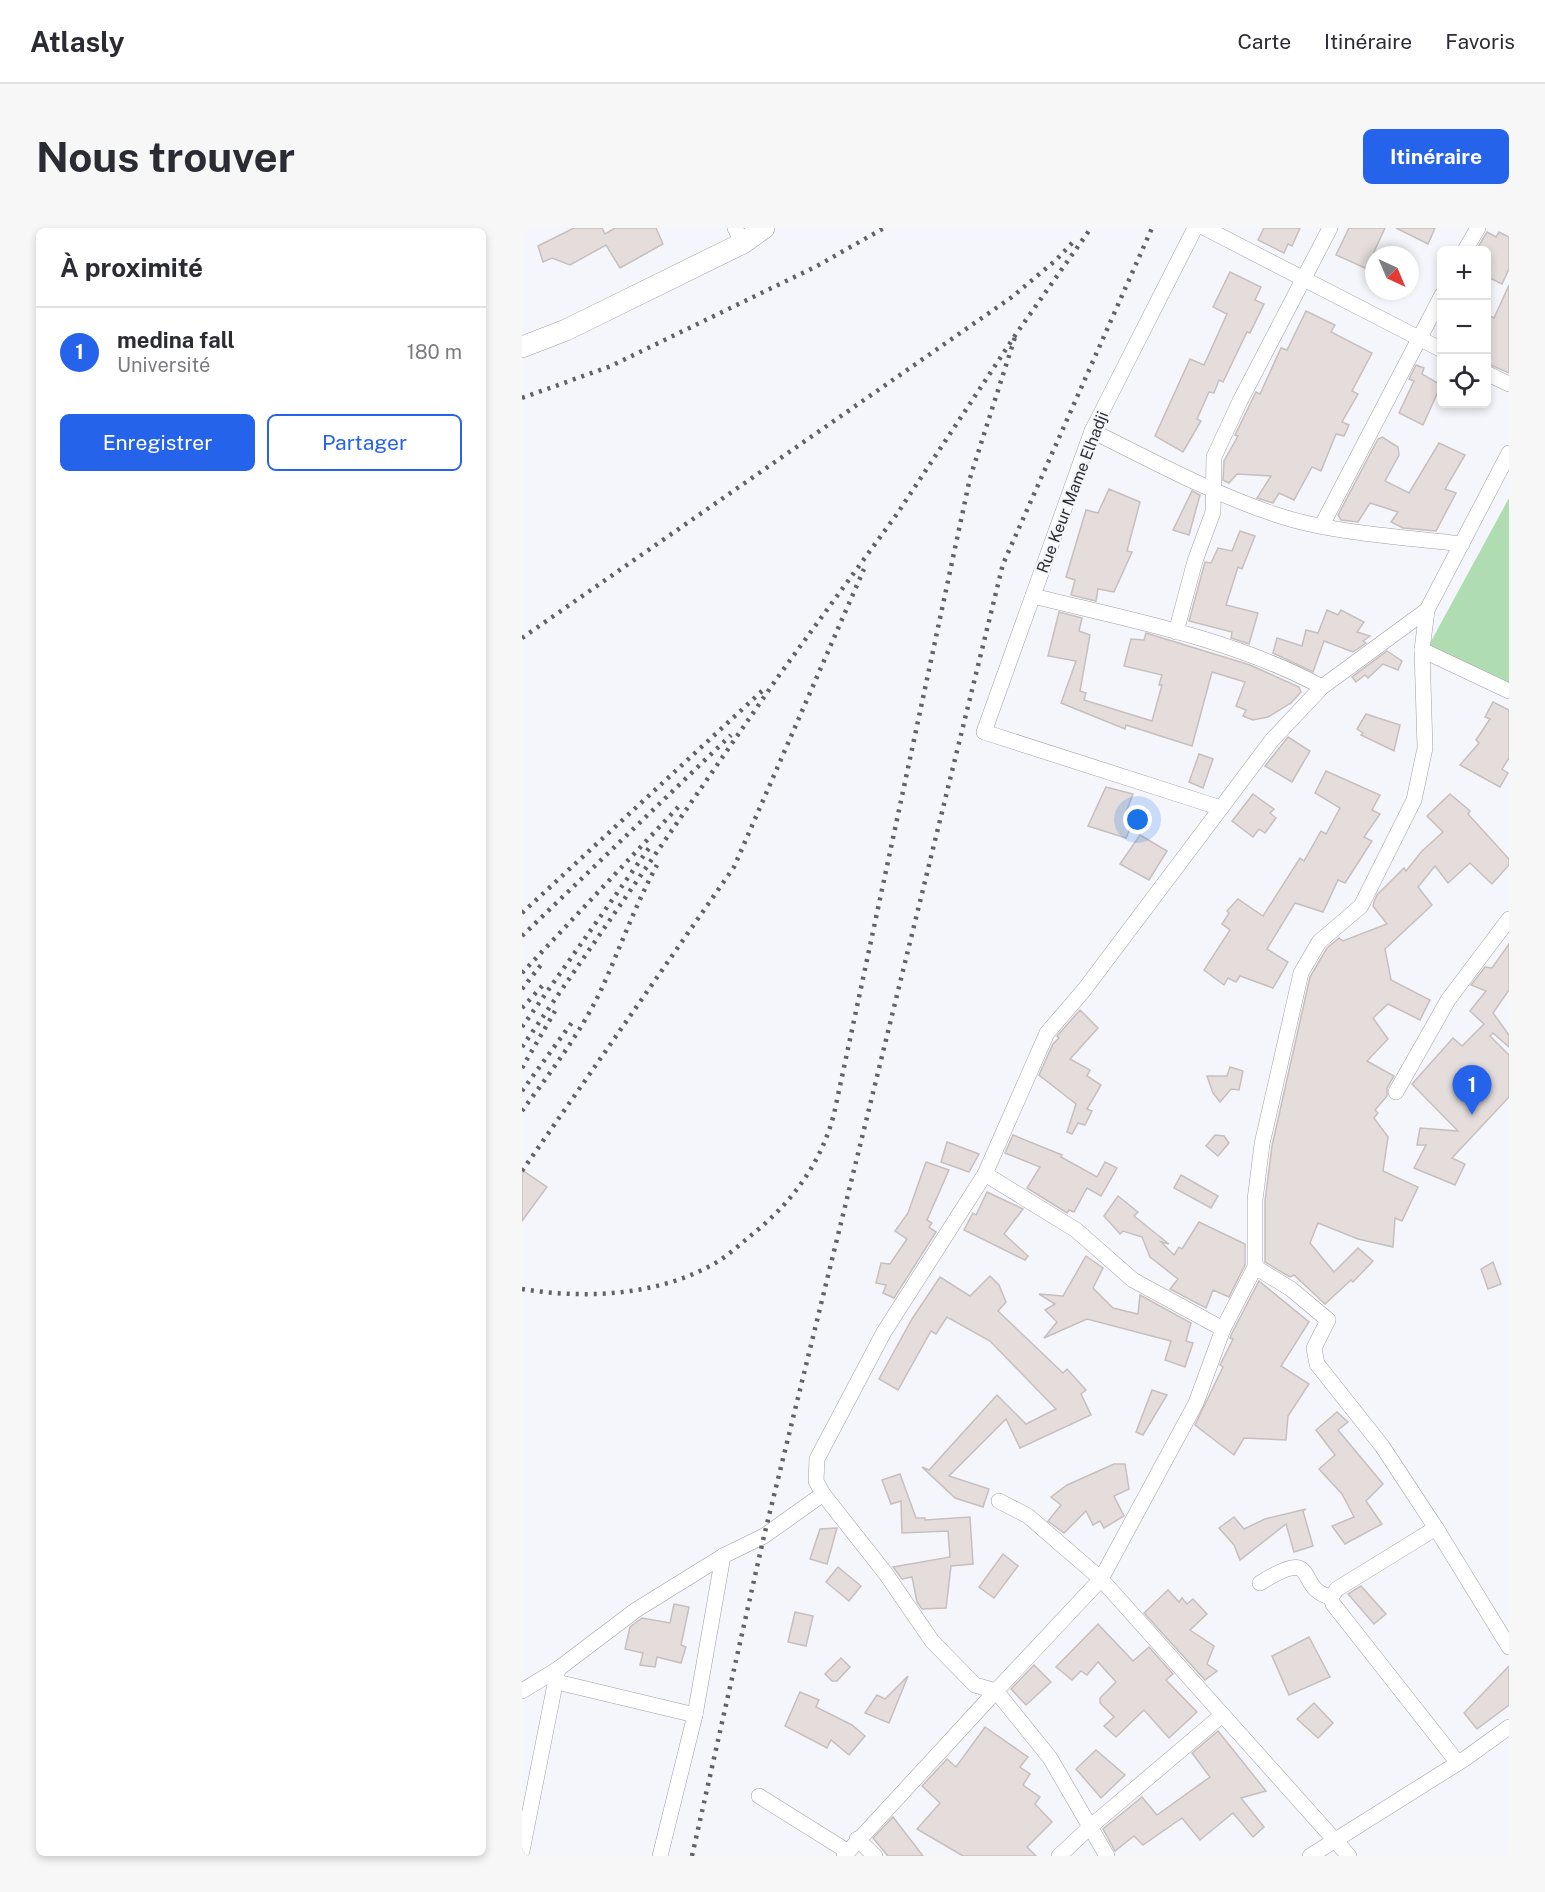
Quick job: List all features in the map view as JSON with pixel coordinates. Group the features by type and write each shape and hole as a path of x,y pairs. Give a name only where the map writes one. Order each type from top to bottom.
{"street":[{"path":"522,347 566,330 739,235 764,228"},
{"name":"Rue Keur Mame Elhadji","path":"1195,228 1092,431 984,732 1221,808"},
{"path":"1205,228 1437,348"},
{"path":"1176,632 1195,561 1213,512 1214,458 1240,401 1330,228"},
{"path":"1467,246 1478,228"},
{"path":"1322,525 1439,300"},
{"path":"1491,375 1509,384"},
{"path":"1092,431 1215,491 1276,515 1322,525 1462,544"},
{"path":"850,1849 1101,1580 1197,1403 1222,1329 1255,1267 1255,1200 1262,1144 1290,1010 1301,974 1319,942 1361,906 1414,800 1425,748 1422,650 1427,610 1509,453"},
{"path":"1033,596 1176,632 1285,667 1322,687"},
{"path":"1107,1856 1050,1758 996,1691 975,1685 932,1641 886,1574 823,1494 816,1481 817,1459 884,1332 985,1174 1047,1034 1084,990 1272,740 1322,687 1427,610"},
{"path":"1422,650 1509,691"},
{"path":"1396,1092 1448,1000 1509,919"},
{"path":"985,1174 1076,1230 1133,1280 1222,1329"},
{"path":"1255,1267 1291,1288 1328,1320 1314,1348 1317,1364 1382,1446 1436,1528 1509,1647"},
{"path":"522,1691 557,1675 636,1610 723,1556 764,1536 823,1494"},
{"path":"999,1501 1028,1516 1101,1580 1349,1856"},
{"path":"1331,1597 1337,1589 1436,1528"},
{"path":"660,1856 695,1715 723,1556"},
{"path":"1260,1583 1283,1568 1294,1566 1300,1568 1319,1592 1331,1597"},
{"path":"1331,1597 1333,1604 1458,1763"},
{"path":"557,1675 695,1715"},
{"path":"522,1851 557,1675"},
{"path":"1059,1856 1221,1716"},
{"path":"1310,1856 1458,1763 1509,1727"},
{"path":"759,1796 850,1849 875,1856"}],"green space":[{"path":"1509,498 1509,683 1429,645"}],"building":[{"path":"574,228 602,228 605,234 615,228 656,228 663,244 620,268 606,245 570,265 552,258 543,262 538,246"},
{"path":"1264,228 1300,228 1292,246 1288,244 1284,253 1258,240"},
{"path":"1349,228 1385,228 1377,246 1365,246 1365,268 1336,255"},
{"path":"1396,228 1435,228 1428,244"},
{"path":"1487,232 1496,237 1499,232 1509,237 1509,269 1502,284 1491,278 1491,246 1479,246"},
{"path":"1230,272 1261,287 1255,300 1264,304 1250,333 1247,332 1223,382 1219,380 1214,393 1209,392 1197,419 1201,421 1183,452 1155,436 1190,359 1204,365 1227,314 1213,307"},
{"path":"1509,285 1509,373 1491,365 1491,316 1494,318"},
{"path":"1306,311 1335,325 1331,332 1372,353 1352,391 1358,394 1342,422 1349,425 1344,436 1336,434 1321,471 1312,467 1294,500 1279,493 1273,503 1257,498 1271,476 1237,474 1229,483 1223,480 1224,461 1238,436 1235,435 1256,392 1260,394 1281,348 1287,350"},
{"path":"1416,365 1424,368 1422,374 1437,383 1437,394 1423,425 1399,413 1414,381 1409,379"},
{"path":"1382,437 1398,447 1399,455 1385,481 1409,493 1439,443 1465,455 1445,489 1456,493 1436,531 1403,528 1391,522 1398,512 1370,503 1358,522 1341,520 1338,515 1378,439"},
{"path":"1109,489 1140,502 1127,551 1132,552 1114,592 1098,589 1096,601 1071,595 1075,580 1066,577 1086,510 1098,513"},
{"path":"1192,491 1200,495 1189,535 1173,530"},
{"path":"1240,531 1255,536 1242,569 1238,567 1226,605 1258,613 1249,644 1231,638 1232,632 1189,621 1205,562 1211,563 1218,548 1232,551"},
{"path":"1327,610 1338,615 1341,610 1364,622 1357,632 1370,636 1363,641 1366,643 1353,652 1324,641 1313,672 1273,653 1277,638 1302,646 1306,630 1318,633"},
{"path":"1059,612 1082,618 1079,631 1090,635 1080,691 1086,693 1084,700 1152,721 1162,685 1159,685 1162,675 1124,666 1131,639 1144,640 1146,633 1250,665 1299,687 1301,692 1291,703 1268,717 1253,720 1243,716 1246,710 1236,706 1245,682 1212,672 1192,746 1126,725 1125,729 1061,703 1076,661 1048,656"},
{"path":"1387,651 1402,661 1398,670 1383,664 1368,678 1365,675 1356,682 1352,677"},
{"path":"1493,702 1509,710 1509,758 1502,769 1508,773 1500,787 1460,765 1479,743 1476,740 1490,719 1485,717"},
{"path":"1366,714 1400,725 1394,751 1361,735 1363,733 1357,729"},
{"path":"1288,737 1310,751 1292,782 1265,766"},
{"path":"1199,754 1213,759 1203,788 1189,782"},
{"path":"1326,771 1380,795 1372,810 1380,814 1364,837 1372,841 1345,883 1338,880 1323,912 1295,903 1267,949 1288,962 1273,988 1240,976 1236,982 1228,978 1224,985 1204,970 1230,930 1222,924 1229,913 1227,911 1238,899 1263,916 1300,858 1304,861 1321,831 1326,834 1340,808 1315,793"},
{"path":"1106,787 1133,794 1124,817 1134,820 1126,838 1088,826"},
{"path":"1253,794 1274,809 1270,813 1276,818 1265,833 1259,829 1253,837 1232,821"},
{"path":"1450,794 1470,811 1468,814 1509,859 1509,865 1492,884 1470,863 1448,883 1435,866 1418,887 1432,905 1385,949 1391,980 1430,1000 1420,1020 1388,1004 1373,1018 1388,1039 1367,1061 1394,1076 1387,1088 1387,1096 1375,1110 1378,1113 1374,1118 1388,1137 1383,1171 1418,1187 1402,1221 1395,1218 1393,1247 1358,1239 1318,1223 1310,1243 1334,1272 1358,1248 1373,1261 1353,1282 1351,1280 1325,1304 1294,1275 1290,1277 1265,1262 1265,1201 1272,1146 1310,977 1327,948 1339,938 1343,941 1387,924 1373,906 1377,895 1404,868 1406,871 1422,851 1443,832 1427,816"},
{"path":"1140,835 1167,851 1149,880 1120,864"},
{"path":"1509,944 1509,990 1493,1013 1509,1035 1509,1047 1493,1033 1490,1036 1509,1055 1509,1097 1452,1158 1465,1164 1455,1185 1414,1168 1426,1145 1417,1145 1420,1128 1458,1131 1412,1084 1453,1038 1462,1046 1484,1024 1470,1011 1486,991 1471,985 1485,967 1492,968"},
{"path":"1080,1010 1098,1028 1070,1059 1090,1070 1087,1076 1101,1085 1087,1109 1092,1111 1085,1125 1078,1123 1072,1134 1067,1132 1076,1104 1039,1075 1053,1044 1059,1038 1057,1036"},
{"path":"1230,1067 1243,1071 1239,1090 1231,1089 1220,1102 1213,1093 1207,1076 1227,1076"},
{"path":"1013,1135 1062,1155 1061,1157 1097,1177 1105,1162 1117,1168 1101,1196 1087,1188 1074,1212 1069,1210 1067,1213 1027,1188 1040,1167 1005,1153"},
{"path":"1215,1135 1224,1136 1229,1143 1218,1156 1206,1146"},
{"path":"947,1142 979,1154 969,1172 941,1162"},
{"path":"926,1162 949,1170 927,1220 932,1223 929,1227 936,1232 894,1298 883,1293 886,1285 876,1283 881,1263 890,1264 907,1239 895,1231 908,1213"},
{"path":"522,1170 547,1187 522,1221"},
{"path":"1181,1175 1218,1196 1211,1208 1174,1188"},
{"path":"987,1192 1023,1209 1004,1234 1028,1256 1025,1260 964,1230 973,1213 976,1215"},
{"path":"1118,1196 1138,1212 1134,1216 1169,1244 1161,1242 1174,1255 1179,1247 1182,1249 1199,1222 1245,1244 1245,1265 1229,1297 1213,1290 1206,1308 1170,1289 1178,1279 1150,1257 1142,1237 1123,1231 1120,1234 1104,1216"},
{"path":"1086,1256 1103,1268 1093,1288 1113,1308 1138,1314 1140,1295 1191,1323 1186,1341 1193,1343 1185,1367 1165,1360 1171,1341 1087,1319 1044,1338 1057,1322 1045,1310 1055,1304 1039,1294 1063,1296"},
{"path":"1493,1262 1501,1284 1488,1289 1481,1269"},
{"path":"990,1276 999,1285 1006,1302 998,1311 1063,1373 1067,1369 1086,1390 1081,1394 1091,1415 1020,1448 1006,1419 949,1476 989,1489 983,1507 955,1498 922,1467 929,1470 997,1395 1026,1424 1056,1409 990,1341 947,1317 936,1334 931,1331 898,1390 879,1379 912,1319 940,1277 970,1296"},
{"path":"1259,1281 1309,1322 1281,1366 1309,1384 1288,1416 1286,1440 1244,1438 1234,1455 1195,1425 1223,1367 1220,1365 1233,1339 1230,1338 1232,1333"},
{"path":"1152,1390 1167,1395 1143,1435 1136,1432"},
{"path":"1337,1412 1348,1422 1338,1430 1383,1484 1366,1501 1382,1524 1345,1544 1332,1526 1354,1517 1342,1494 1319,1469 1335,1455 1316,1430"},
{"path":"1114,1464 1125,1464 1129,1489 1114,1496 1124,1516 1104,1528 1100,1521 1093,1525 1086,1511 1064,1533 1048,1521 1061,1505 1051,1497 1067,1485"},
{"path":"900,1474 916,1518 925,1518 925,1520 970,1517 973,1564 951,1566 946,1608 922,1609 917,1602 912,1577 902,1579 893,1567 950,1557 948,1531 902,1533 901,1501 891,1504 882,1480"},
{"path":"1306,1509 1303,1511 1313,1546 1294,1552 1286,1524 1240,1560 1234,1545 1219,1528 1234,1517 1244,1529 1265,1519"},
{"path":"837,1528 827,1564 810,1559 820,1529"},
{"path":"1003,1554 1018,1566 994,1598 979,1587"},
{"path":"838,1567 861,1586 849,1601 826,1582"},
{"path":"1361,1586 1386,1614 1374,1624 1348,1594"},
{"path":"1168,1590 1179,1602 1182,1598 1187,1604 1193,1599 1207,1614 1190,1630 1214,1646 1207,1664 1217,1671 1205,1680 1144,1613"},
{"path":"674,1604 689,1607 681,1645 686,1647 681,1663 657,1657 655,1667 640,1665 643,1653 625,1649 630,1627 642,1618 670,1623"},
{"path":"795,1612 813,1616 806,1646 788,1642"},
{"path":"1098,1624 1133,1661 1149,1647 1173,1674 1166,1680 1197,1712 1169,1738 1144,1710 1116,1737 1104,1726 1114,1717 1100,1703 1100,1698 1116,1682 1098,1662 1087,1675 1081,1671 1072,1680 1056,1667"},
{"path":"1309,1637 1330,1677 1289,1695 1272,1656"},
{"path":"841,1658 850,1667 837,1681 832,1681 825,1674"},
{"path":"1034,1665 1051,1682 1026,1705 1011,1689"},
{"path":"1509,1666 1509,1705 1477,1729 1464,1713"},
{"path":"908,1676 889,1723 865,1713 877,1695 885,1699"},
{"path":"800,1692 819,1700 816,1707 852,1725 865,1736 849,1755 831,1740 827,1748 785,1726"},
{"path":"1314,1703 1333,1723 1318,1738 1297,1719"},
{"path":"985,1727 1028,1757 1020,1767 1030,1774 1023,1785 1040,1797 1035,1804 1052,1822 1027,1847 1036,1856 963,1856 917,1829 940,1803 922,1786 947,1759 956,1767"},
{"path":"1218,1731 1266,1791 1241,1798 1264,1827 1253,1837 1233,1813 1200,1840 1182,1818 1143,1845 1134,1836 1115,1851 1103,1829 1142,1797 1157,1815 1210,1777 1192,1753"},
{"path":"1096,1750 1125,1775 1101,1798 1076,1769"},
{"path":"893,1817 923,1856 888,1856 873,1838"}],"railway":[{"path":"522,398 611,366 817,266 884,228"},
{"path":"522,1047 780,674 897,514 1016,334 1091,228"},
{"path":"692,1856 764,1536 1003,564 1152,228"},
{"path":"522,638 1012,297 1056,260 1074,241"},
{"path":"522,1289 569,1294 618,1292 666,1284 710,1266 733,1251 781,1208 804,1180 822,1149 834,1114 970,478 1016,334"},
{"path":"522,1171 734,867 864,569"},
{"path":"522,913 762,691"},
{"path":"522,936 731,735"},
{"path":"522,973 681,804"},
{"path":"522,1027 649,848"},
{"path":"522,1111 589,1014 657,865"},
{"path":"522,989 544,961"},
{"path":"522,1008 544,984"},
{"path":"522,1068 555,1011"},
{"path":"522,1091 573,1021"}],"place":[{"name":"medina fall","path":"1472,1115"}]}
